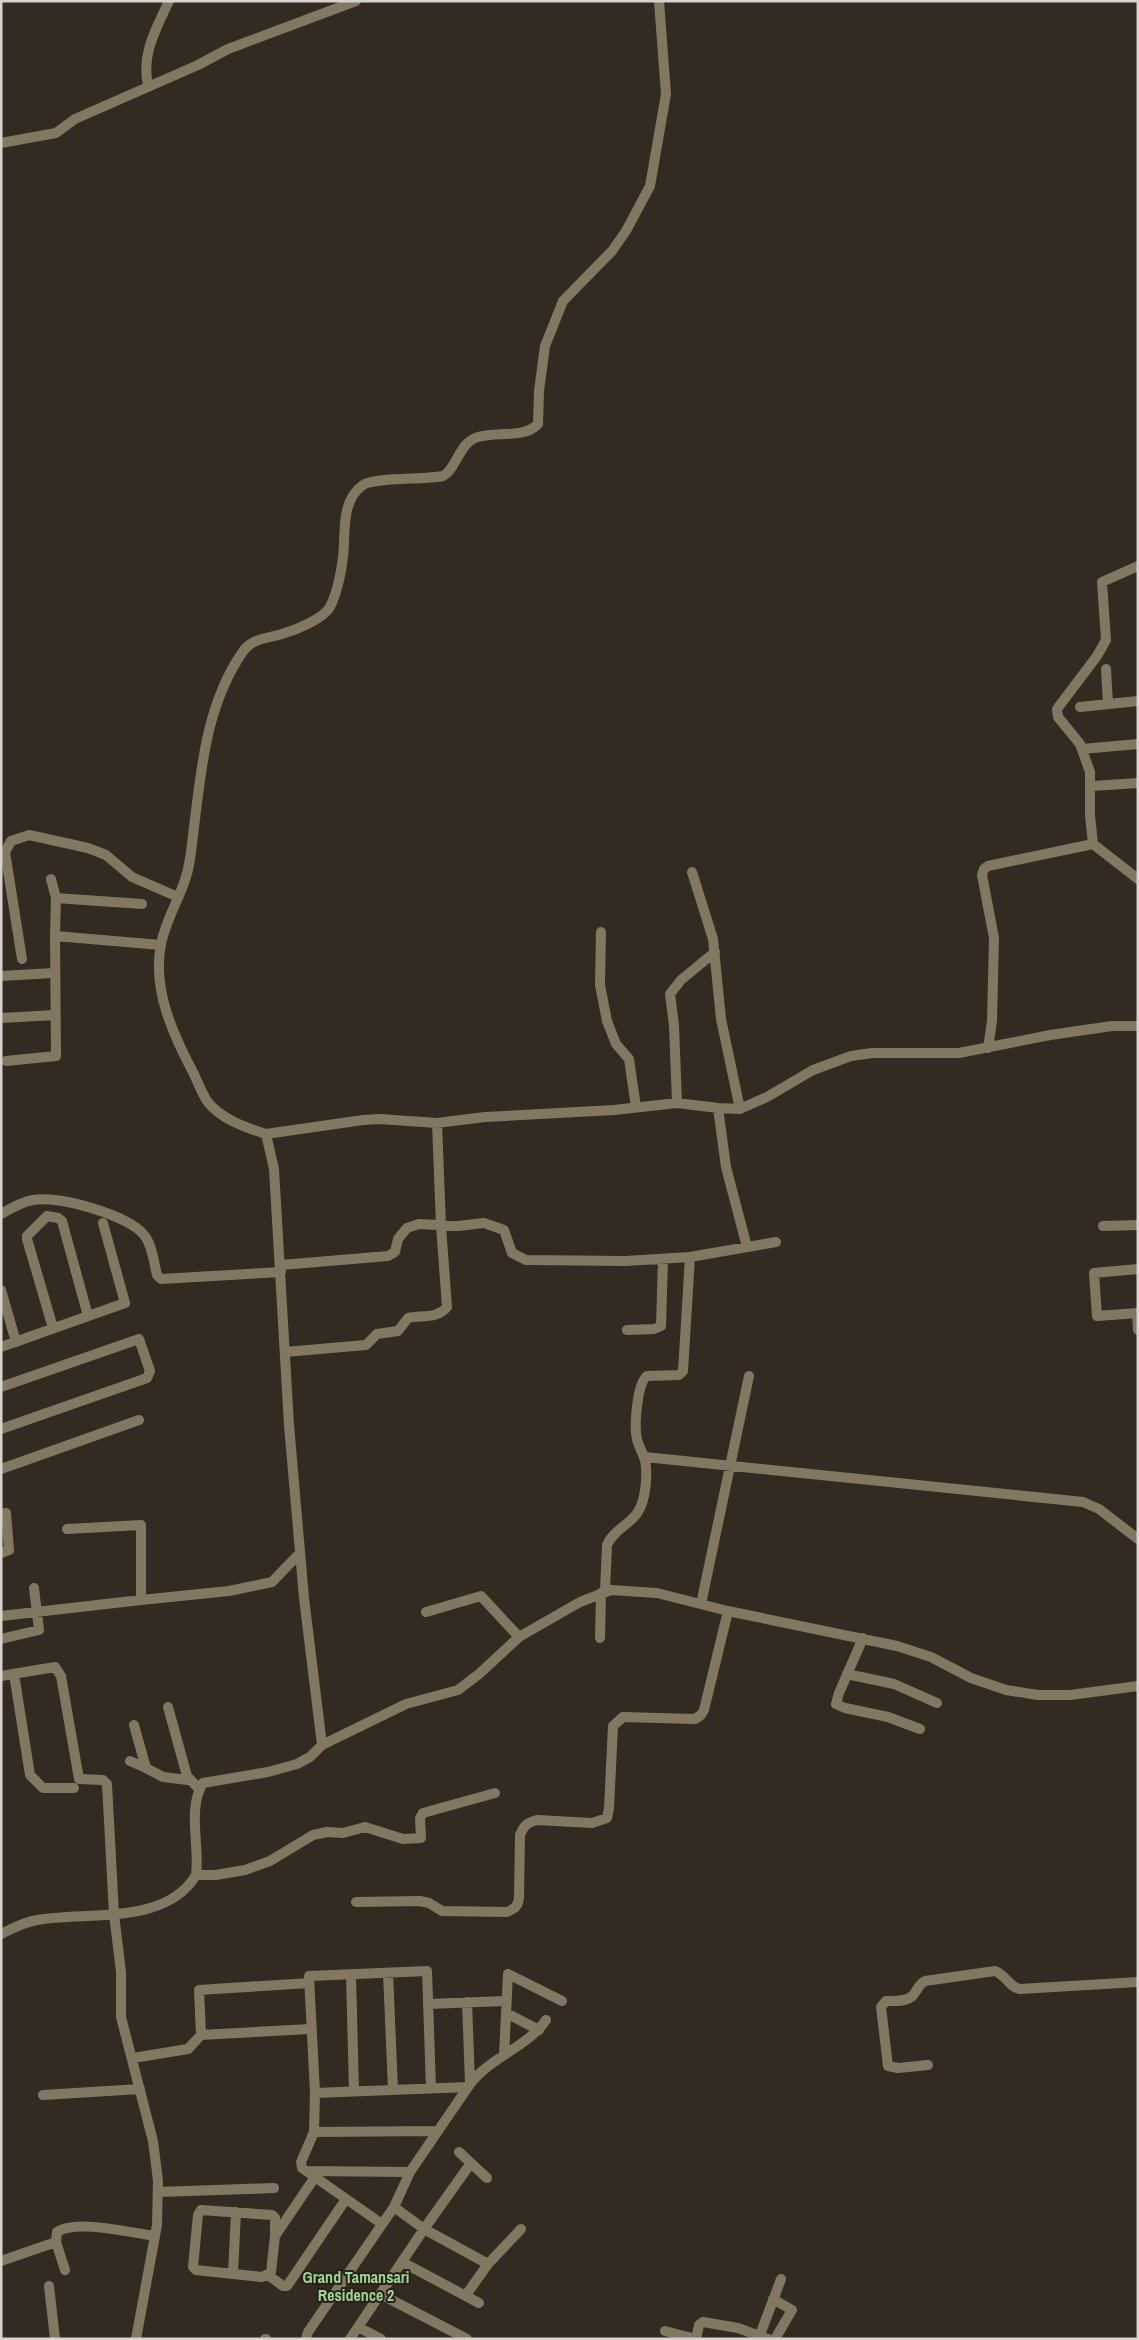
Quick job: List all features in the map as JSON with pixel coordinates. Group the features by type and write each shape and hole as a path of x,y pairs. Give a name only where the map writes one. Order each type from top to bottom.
{"street":[{"path":"148,85 145,71 148,50 169,1"},
{"path":"1,142 56,133 75,119 148,85 198,65 249,40 356,1"},
{"path":"659,1 666,94 650,186 626,231 612,251 563,301 545,346 538,391 538,424 529,431 476,438 456,456 450,471 443,476 366,484 352,497 346,518 343,557 330,606 324,614 284,634 264,638 249,644 237,661 211,716 188,872 168,918 161,945 161,993 184,1056 208,1102 237,1124 266,1134 363,1120 380,1119 437,1123 485,1117 677,1103 740,1109 767,1097 813,1070 850,1056 872,1053 960,1053 1050,1035 1112,1026 1138,1026"},
{"path":"1138,566 1102,582 1106,640 1097,656 1057,707 1058,717 1076,737 1090,772 1092,786 1090,815 1093,844 1138,879"},
{"path":"1106,669 1108,704"},
{"path":"1080,707 1138,701"},
{"path":"1082,749 1138,744"},
{"path":"1092,786 1138,782"},
{"path":"22,958 3,852 11,841 29,835 88,848 106,855 132,877 178,897"},
{"path":"988,1048 992,1021 994,938 982,872 988,866 1093,844"},
{"path":"692,872 709,925 715,952 721,1018 740,1109"},
{"path":"6,1060 56,1056 53,973 56,898 51,878"},
{"path":"56,898 142,904"},
{"path":"601,932 600,985 607,1021 616,1044 628,1059 636,1107"},
{"path":"54,936 161,945"},
{"path":"677,1103 674,1025 670,994 681,980 715,952"},
{"path":"1,976 53,973"},
{"path":"1,1018 54,1015"},
{"path":"718,1108 726,1168 747,1246"},
{"path":"285,1352 366,1345 377,1334 398,1331 408,1318 433,1316 444,1311 447,1307 441,1226 437,1123"},
{"path":"266,1134 274,1169 300,1553 322,1745"},
{"path":"1,1214 25,1202 45,1199 97,1210 121,1218 136,1227 146,1237 157,1275 160,1278 281,1268 388,1256 394,1252 398,1239 407,1228 419,1224 441,1226 484,1223 504,1230 512,1253 526,1260 663,1260 776,1242"},
{"path":"53,1328 27,1239 27,1236 47,1216 58,1218 62,1222 88,1316"},
{"path":"1,1347 125,1302 103,1223"},
{"path":"1103,1226 1138,1225"},
{"path":"600,1638 607,1545 610,1538 633,1518 642,1506 647,1468 636,1433 640,1389 644,1378 647,1376 679,1375 682,1372 690,1257"},
{"path":"627,1330 654,1329 661,1326 663,1260"},
{"path":"1138,1269 1094,1273 1097,1316 1137,1313 1138,1330"},
{"path":"1,1290 16,1342"},
{"path":"1,1387 139,1339 150,1371 147,1378 1,1429"},
{"path":"701,1604 732,1466 749,1376"},
{"path":"2,1469 139,1420"},
{"path":"645,1457 1083,1502 1099,1509 1138,1539"},
{"path":"1,1514 6,1512 9,1550 1,1553"},
{"path":"67,1529 140,1524 142,1530 141,1600"},
{"path":"1,1616 229,1591 272,1582 300,1553"},
{"path":"1,1639 39,1630 34,1588"},
{"path":"1,1934 35,1920 143,1910 172,1899 191,1884 196,1875 196,1808 199,1789 203,1783 211,1780 268,1772 297,1764 310,1757 322,1745 406,1704 458,1690 479,1674 519,1637 603,1592 622,1589 657,1593 728,1611 916,1652 978,1681 1020,1693 1070,1695 1138,1686"},
{"path":"426,1612 481,1596 519,1637"},
{"path":"356,1902 420,1901 429,1903 442,1911 507,1912 514,1909 518,1904 519,1898 520,1835 524,1827 528,1822 537,1820 592,1823 607,1818 613,1726 623,1717 695,1718 701,1715 704,1710 728,1611"},
{"path":"862,1640 936,1667"},
{"path":"862,1640 836,1702 838,1705 888,1717 920,1729"},
{"path":"1,1676 55,1667 61,1676 79,1779 103,1780 107,1784 114,1914 121,1972 121,2017 133,2058 157,2159 159,2192 159,2211 136,2339"},
{"path":"14,1674 30,1775 43,1788 74,1788"},
{"path":"847,1674 894,1684 937,1704"},
{"path":"168,1707 188,1780"},
{"path":"134,1725 146,1768"},
{"path":"130,1761 163,1778 188,1780 199,1789"},
{"path":"196,1875 223,1874 245,1870 270,1861 314,1835 327,1832 343,1832 365,1827 403,1839 421,1838 420,1818 423,1813 495,1793"},
{"path":"382,2224 302,2168 301,2162 314,2132 309,1976 427,1971 431,2088"},
{"path":"928,2065 898,2068 888,2066 881,2007 886,2001 904,2000 912,1997 920,1984 925,1981 996,1971 1002,1973 1014,1988 1020,1989 1138,1982"},
{"path":"388,1973 393,2089"},
{"path":"504,2055 508,1974 562,2001"},
{"path":"351,1975 354,2091"},
{"path":"201,2035 198,1990 309,1984"},
{"path":"428,2004 506,2001"},
{"path":"468,2002 469,2085"},
{"path":"506,2013 539,2030"},
{"path":"306,2339 308,2332 394,2207 410,2172 436,2131 469,2085 504,2055 539,2030 546,2020"},
{"path":"133,2058 188,2049 201,2035 310,2029"},
{"path":"314,2093 469,2085"},
{"path":"44,2095 140,2089"},
{"path":"314,2132 436,2131"},
{"path":"459,2152 488,2178"},
{"path":"350,2339 471,2163"},
{"path":"310,2174 410,2172"},
{"path":"275,2236 310,2174"},
{"path":"159,2192 274,2188"},
{"path":"268,2275 283,2286 287,2286 346,2199"},
{"path":"394,2207 424,2229 488,2264"},
{"path":"202,2210 236,2212 272,2214 275,2218 275,2236 268,2275 262,2277 233,2274 196,2270 193,2267 200,2212 202,2210"},
{"path":"233,2274 236,2212"},
{"path":"65,2270 56,2242 57,2232 64,2227 75,2226 155,2236"},
{"path":"466,2295 488,2264 521,2229"},
{"path":"1,2261 56,2242"},
{"path":"402,2262 479,2303"},
{"path":"665,2331 696,2339 699,2325 703,2322 737,2334 764,2337 781,2279"},
{"path":"49,2286 55,2339"},
{"path":"380,2294 467,2339"},
{"path":"774,2299 792,2310 774,2339"},
{"path":"358,2327 381,2339"}],"district":[{"name":"Grand Tamansari Residence 2","path":"356,2286"}]}
